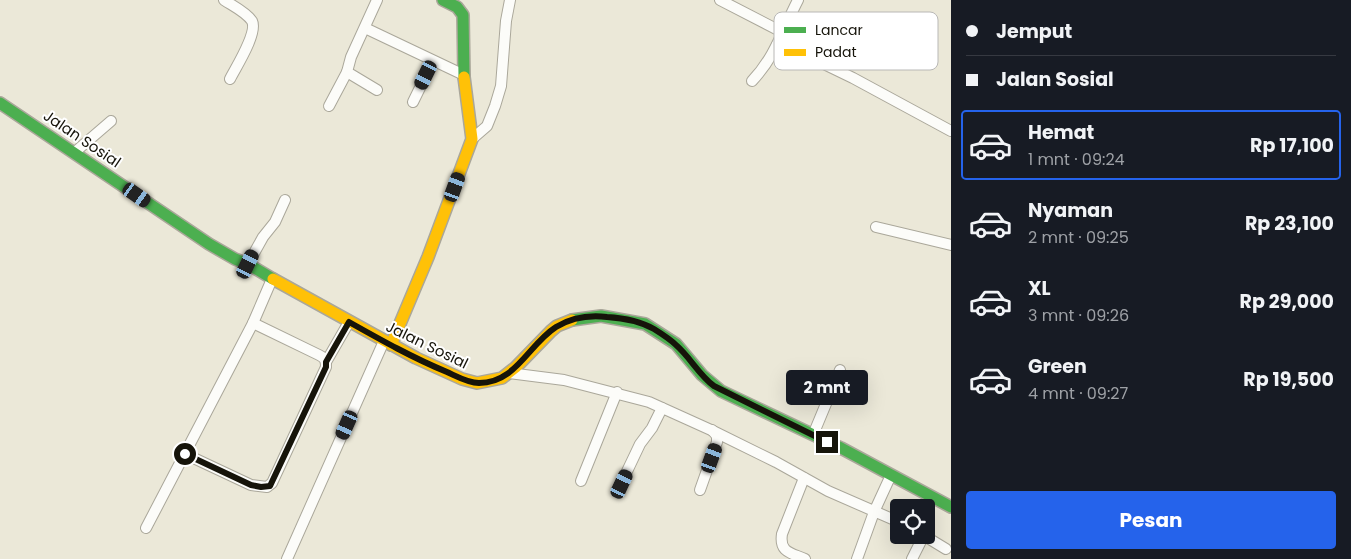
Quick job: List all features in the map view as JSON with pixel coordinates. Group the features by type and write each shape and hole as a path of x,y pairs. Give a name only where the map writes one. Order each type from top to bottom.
{"street":[{"path":"224,0 248,17 253,23 251,39 230,79"},
{"path":"329,106 347,72 351,57 377,0"},
{"path":"287,559 428,257 472,139 464,74 463,15 456,5 443,0"},
{"path":"472,139 487,126 501,86 506,20 510,0"},
{"path":"720,0 774,28"},
{"path":"792,12 798,0"},
{"path":"365,28 464,74"},
{"path":"752,81 766,66 774,51"},
{"path":"413,102 433,61"},
{"path":"836,70 951,131"},
{"path":"347,72 376,90"},
{"name":"Jalan Sosial","path":"0,102 209,244 387,343 438,368 477,383 493,382 509,373 557,326 579,318 590,317 612,317 634,321 654,329 676,344 702,375 714,386 951,507"},
{"path":"75,152 111,121"},
{"path":"248,264 263,237 277,218 285,200"},
{"path":"876,227 951,245"},
{"path":"146,528 253,323 272,279"},
{"path":"185,454 251,485 270,486 326,367 326,362 349,322"},
{"path":"253,323 319,355 326,362"},
{"path":"813,435 840,370"},
{"path":"509,373 564,380 617,392 649,402 711,430 828,492 890,518"},
{"path":"581,481 617,392"},
{"path":"622,484 640,444 652,428 662,408"},
{"path":"700,490 717,442 717,436 711,430"},
{"path":"857,559 874,512 891,475"},
{"path":"804,478 781,541 783,548 805,559"},
{"path":"935,543 946,550"},
{"path":"912,559 919,544"}],"traffic: fast":[{"path":"443,0 457,7 463,15 464,77"},
{"path":"0,103 209,244 273,279"},
{"path":"572,320 601,316 645,324 676,344 702,375 721,391 841,448 951,507"}],"traffic: slow":[{"path":"391,345 428,257 472,139 464,77"},
{"path":"273,279 416,358 462,379 477,383 502,378 516,367 557,326 572,320"}],"route":[{"path":"185,454 251,485 267,488 270,486 326,367 326,362 349,322 416,358 462,379 477,383 493,382 502,378 516,367 557,326 579,318 602,316 634,321 654,329 676,344 707,381 714,386 827,442"}]}
